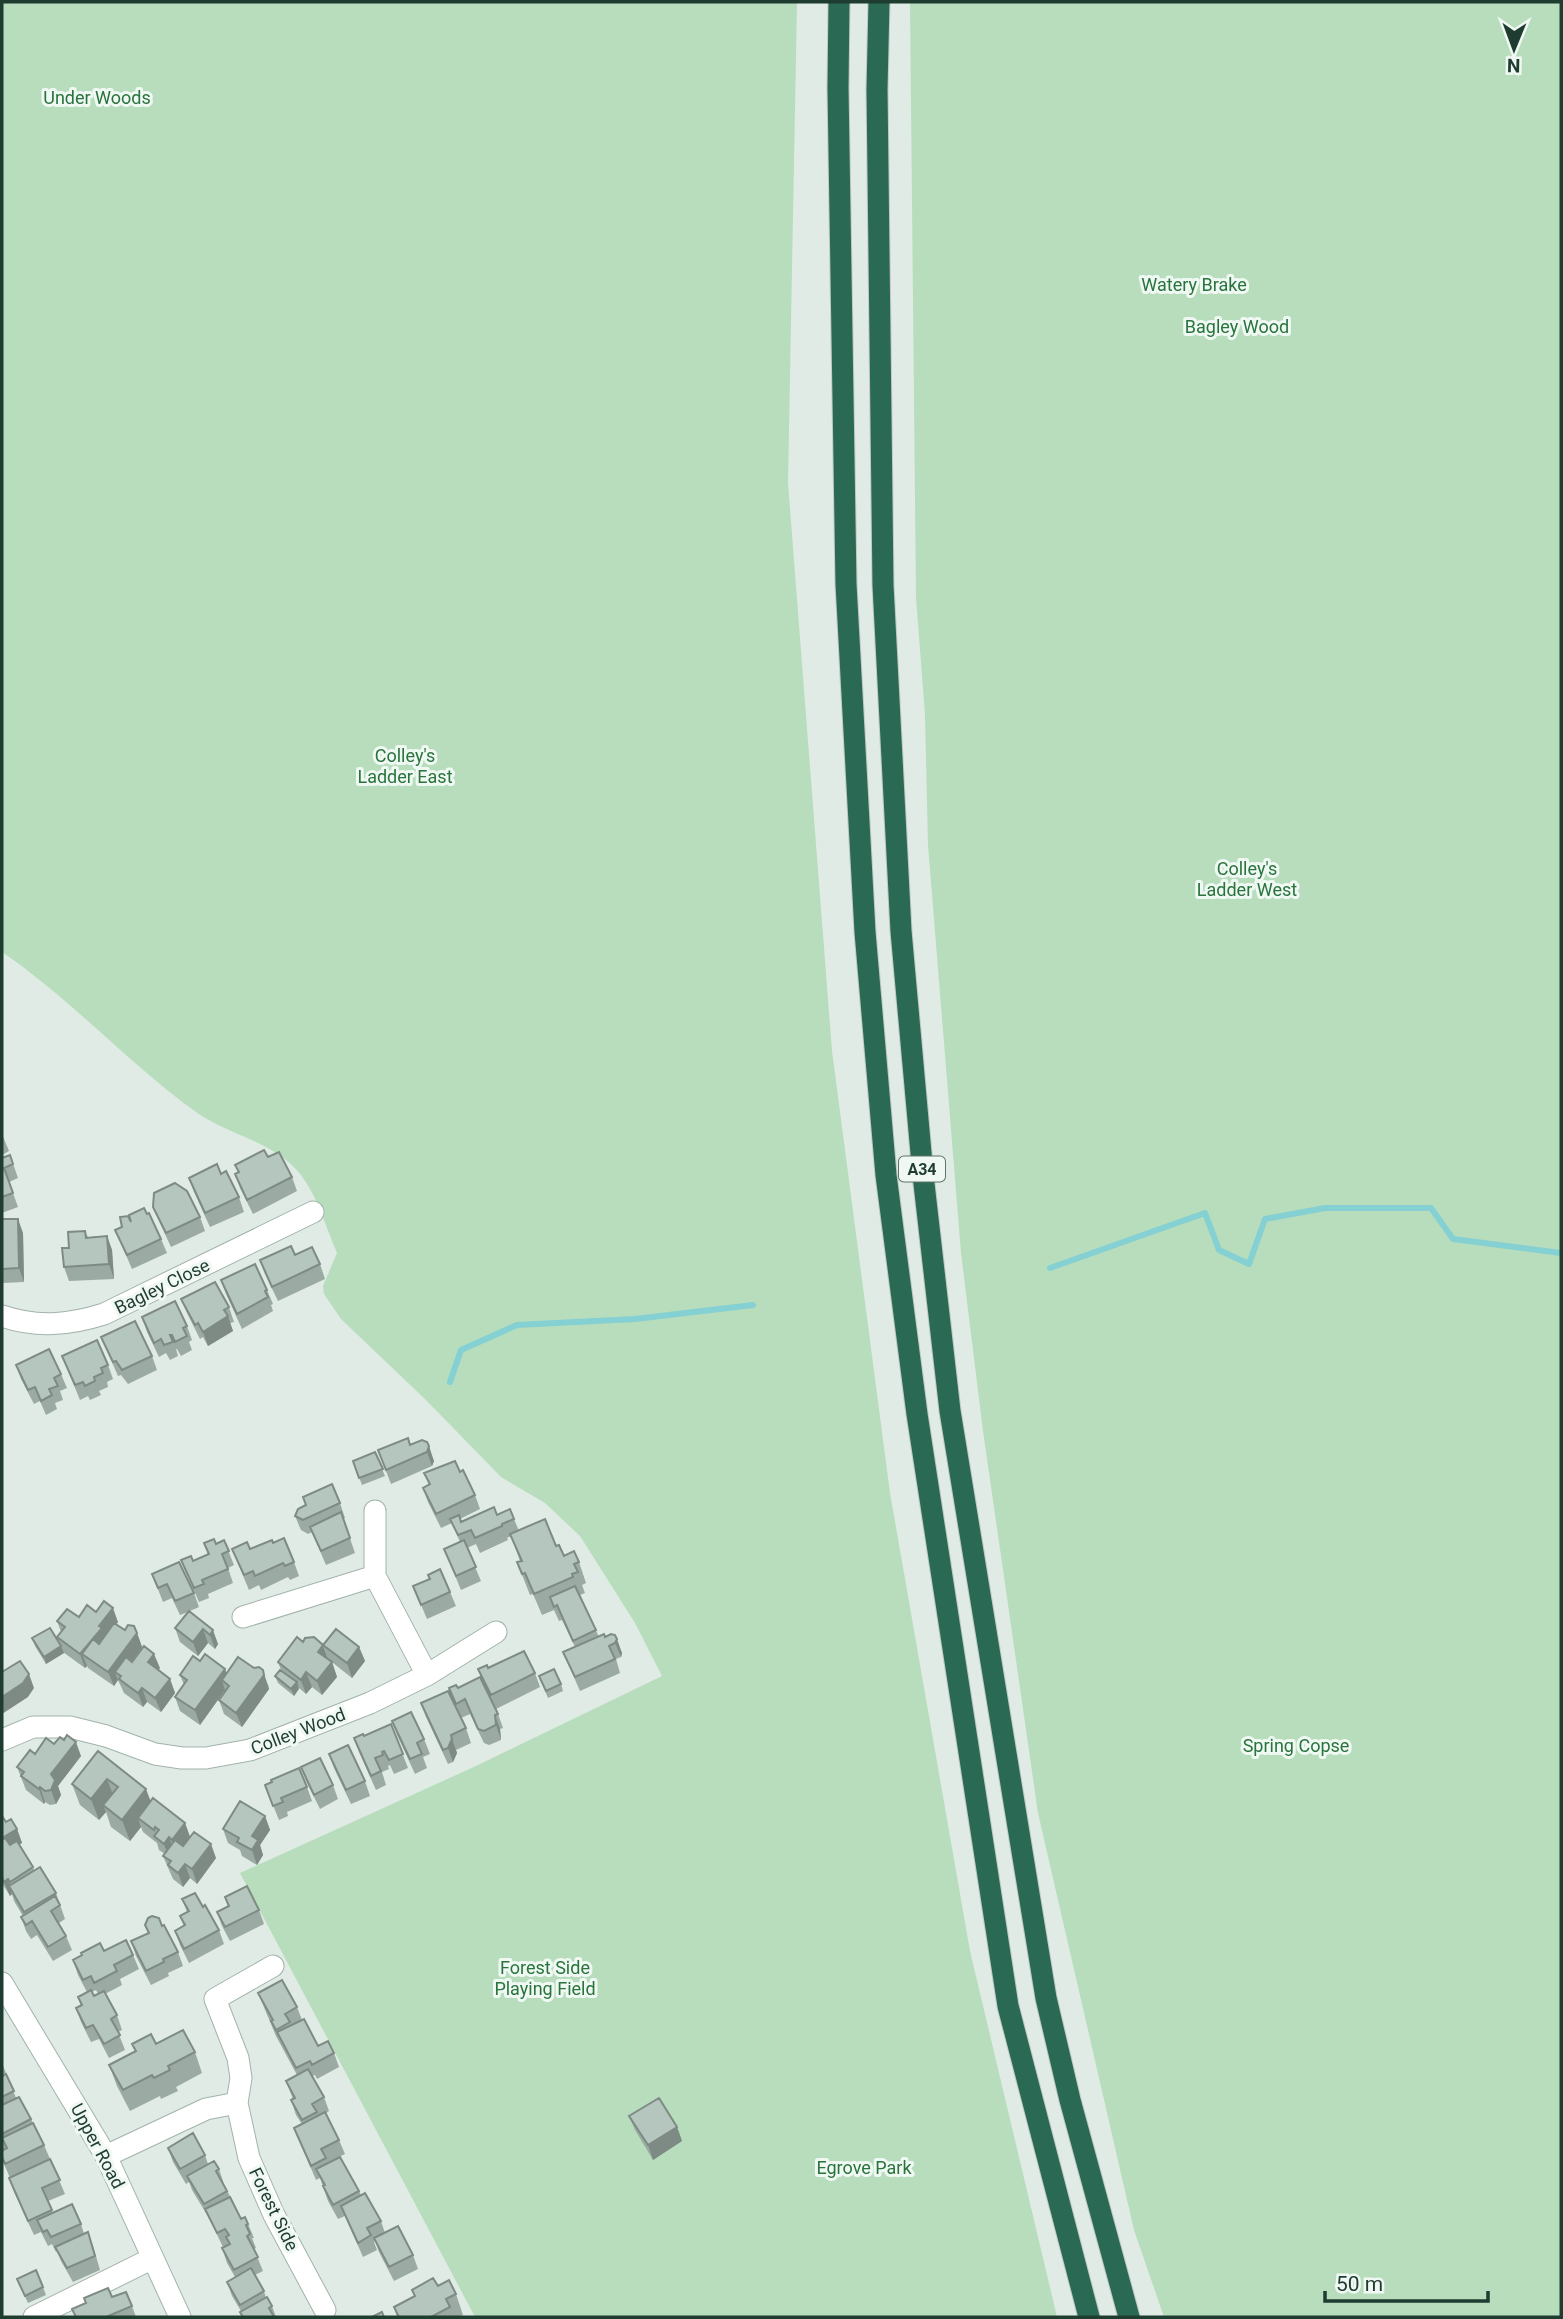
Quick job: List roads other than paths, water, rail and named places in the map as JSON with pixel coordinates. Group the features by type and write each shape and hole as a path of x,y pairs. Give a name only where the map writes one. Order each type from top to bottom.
{"highway":[{"name":"A34","path":"839,2 846,584 865,932 886,1175 917,1414 1008,2006 1089,2317"},
{"name":"A34","path":"879,2 877,89 883,585 901,931 923,1175 950,1411 1046,1998 1070,2100 1129,2317"}],"street":[{"name":"Bagley Close","path":"2,1316 41,1324 73,1323 104,1314 313,1212"},
{"path":"375,1511 375,1577 427,1675"},
{"path":"243,1617 375,1577"},
{"name":"Colley Wood","path":"2,1740 33,1727 70,1727 106,1736 155,1754 206,1758 250,1750 324,1723 427,1675 496,1632"},
{"name":"Forest Side","path":"273,1966 215,1999 238,2058 241,2078 237,2103 249,2158 274,2215 325,2310"},
{"name":"Upper Road","path":"2,1983 106,2156 180,2317"},
{"path":"106,2156 206,2109 237,2103"},
{"path":"34,2317 153,2258"}],"waterway":[{"path":"1050,1268 1205,1213 1219,1250 1249,1264 1265,1219 1325,1208 1431,1208 1453,1239 1561,1253"},
{"path":"450,1382 461,1350 517,1325 635,1319 753,1305"}],"park label":[{"name":"Under Woods","path":"97,97"},
{"name":"Watery Brake","path":"1194,284"},
{"name":"Bagley Wood","path":"1237,326"},
{"name":"Colley's Ladder East","path":"405,765"},
{"name":"Colley's Ladder West","path":"1247,878"},
{"name":"Spring Copse","path":"1296,1745"},
{"name":"Forest Side Playing Field","path":"545,1977"},
{"name":"Egrove Park","path":"864,2167"}]}
